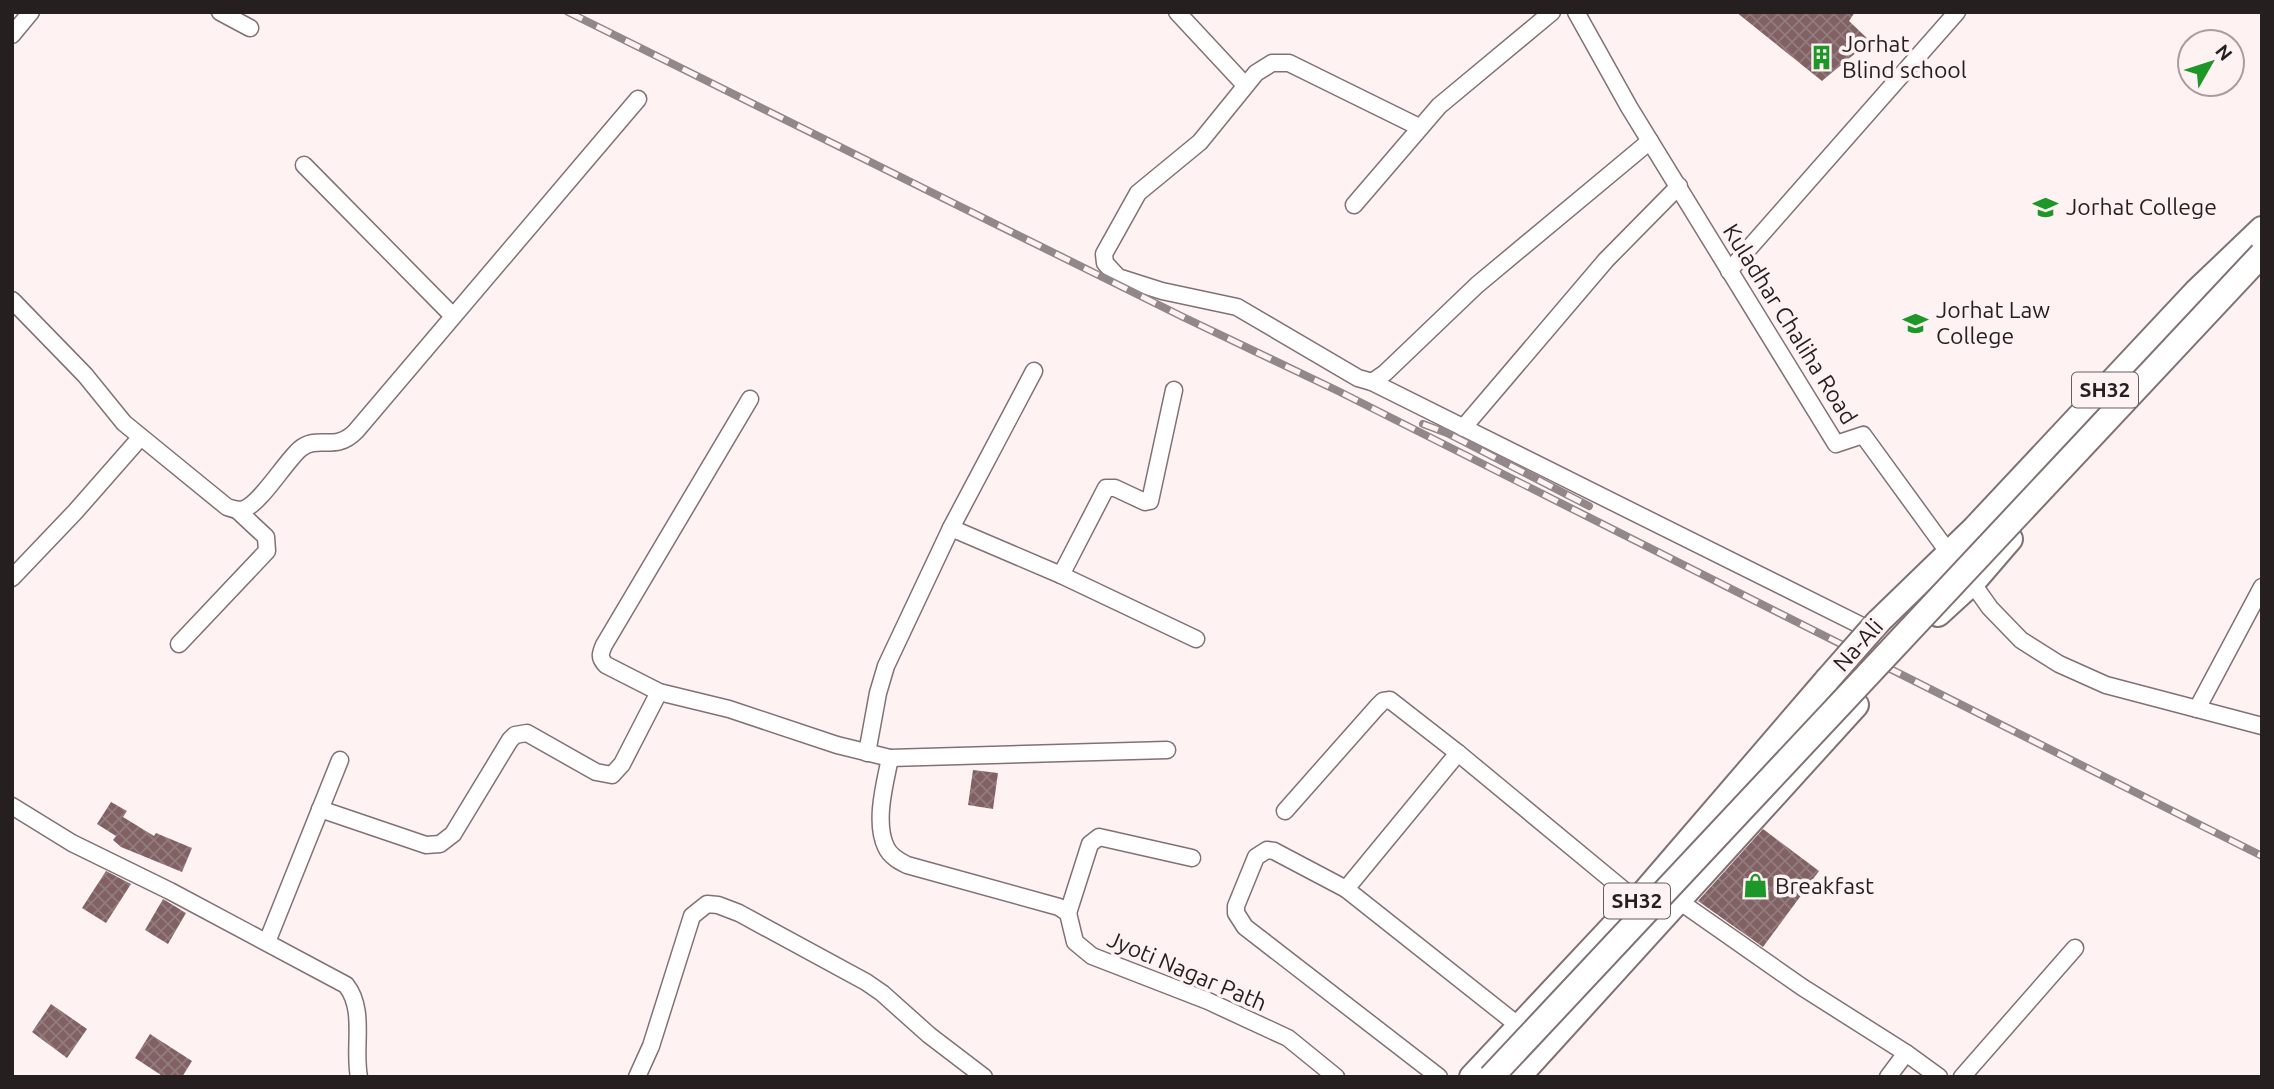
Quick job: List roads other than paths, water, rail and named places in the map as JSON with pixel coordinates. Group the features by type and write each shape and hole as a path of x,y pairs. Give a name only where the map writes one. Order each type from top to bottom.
{"main road":[{"name":"Na-Ali","path":"1472,1077 1637,901 1874,626 1975,528 2196,292 2262,229"},
{"path":"1491,1077 2262,254"},
{"path":"1518,1077 1907,648 1972,582 2262,270"}],"street":[{"path":"12,35 32,12"},
{"path":"220,12 250,28"},
{"path":"1177,12 1245,85"},
{"path":"1354,205 1419,127 1466,82 1552,12"},
{"name":"Kuladhar Chaliha Road","path":"1576,12 1650,141 1836,444 1863,435 1972,582 1976,592 2005,625 2041,654 2106,685 2262,726"},
{"path":"1729,271 1955,13"},
{"path":"1419,127 1289,64 1272,63 1245,85 1200,142 1138,193 1104,254 1105,263 1118,276 1162,291 1237,307 1358,378 1372,382 1874,626"},
{"path":"237,510 251,505 306,445 312,442 335,443 349,438 638,99"},
{"path":"1372,382 1385,373 1508,258 1650,141"},
{"path":"304,165 453,316"},
{"path":"1463,428 1606,260 1679,186"},
{"path":"12,300 71,359 124,424 227,507 237,510 266,537 267,551 179,644"},
{"path":"867,753 878,693 887,666 951,528 1034,371"},
{"path":"1061,575 1105,488 1115,488 1150,502 1174,390"},
{"path":"750,400 604,645 600,654 606,666 659,692 749,715 837,745 891,758 1167,750"},
{"path":"12,578 140,438"},
{"path":"951,528 1061,575 1195,639"},
{"path":"2197,709 2262,587"},
{"path":"320,809 426,845 440,845 453,834 514,735 527,733 596,772 612,775 622,764 659,692"},
{"path":"1284,811 1383,701 1391,700 1637,901"},
{"path":"1346,889 1458,753"},
{"path":"891,758 882,795 881,815 886,848 907,865 1059,907 1068,913 1090,844 1099,837 1192,858"},
{"path":"267,942 340,760"},
{"path":"12,807 72,843 346,985 353,994 356,1007 359,1077"},
{"path":"1439,1077 1245,927 1236,913 1236,906 1256,857 1267,850 1274,851 1346,889 1519,1026"},
{"path":"1679,901 1802,987 1939,1077"},
{"path":"637,1077 651,1046 692,916 707,904 739,913 866,982 984,1077"},
{"name":"Jyoti Nagar Path","path":"1068,913 1076,942 1092,956 1208,1001 1288,1038 1336,1077"},
{"path":"1962,1077 2076,948"},
{"path":"1888,1077 1906,1053"}],"railway":[{"path":"568,12 1338,391 2262,856"},
{"path":"1423,424 1447,433 1589,506"}],"place":[{"name":"Jorhat Blind school","path":"1822,57"},
{"name":"Jorhat College","path":"2046,207"},
{"name":"Jorhat Law College","path":"1916,323"},
{"name":"Breakfast","path":"1755,886"}]}
